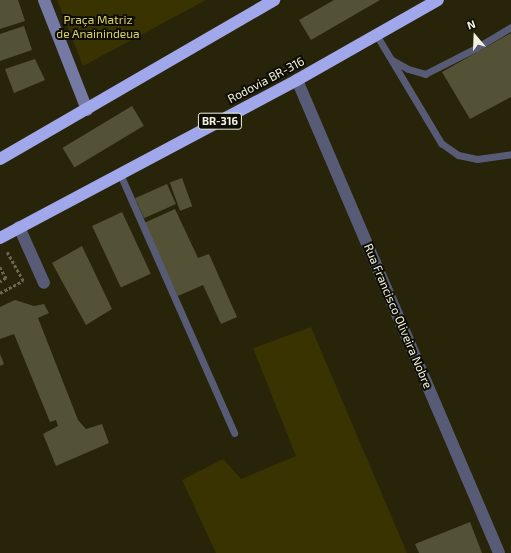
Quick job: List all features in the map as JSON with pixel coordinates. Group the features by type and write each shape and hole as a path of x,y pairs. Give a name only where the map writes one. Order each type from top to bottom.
{"highway":[{"path":"0,159 87,110 274,0"},
{"name":"Rodovia BR-316","path":"2,242 19,227 297,80 377,36 438,0"}],"street":[{"path":"44,0 87,110"},
{"name":"Rua Francisco Oliveira Nobre","path":"297,80 499,553"},
{"path":"19,227 44,283"}],"lane":[{"path":"390,59 408,69 424,74 451,62 511,27"},
{"path":"377,36 441,143 458,155 477,159 511,154"},
{"path":"120,174 234,433"}],"path":[{"path":"0,294 23,280 2,242"},
{"path":"0,267 6,278 0,282"}],"green space":[{"name":"Praça Matriz de Anainindeua","path":"57,0 206,0 83,66"},
{"path":"311,327 407,553 216,553 182,480 223,459 241,479 296,456 253,348"}],"building":[{"path":"0,0 18,0 25,21 0,29"},
{"path":"334,0 380,0 311,40 299,20"},
{"path":"24,26 32,50 0,61 0,34"},
{"path":"511,33 511,97 470,119 442,72"},
{"path":"35,59 45,80 14,93 5,69"},
{"path":"132,106 144,126 74,167 63,148"},
{"path":"182,178 192,206 180,211 170,182"},
{"path":"167,184 176,204 144,218 135,198"},
{"path":"175,209 198,258 209,254 237,317 221,324 203,285 178,296 144,223"},
{"path":"122,212 151,274 121,288 92,226"},
{"path":"82,246 112,309 86,325 52,263"},
{"path":"15,300 34,306 44,304 49,313 38,318 78,420 86,429 102,424 109,443 56,466 43,434 58,426 56,420 50,422 14,334 0,339 0,307"},
{"path":"0,354 4,364 0,366"},
{"path":"470,522 482,553 419,553 415,544"}]}
